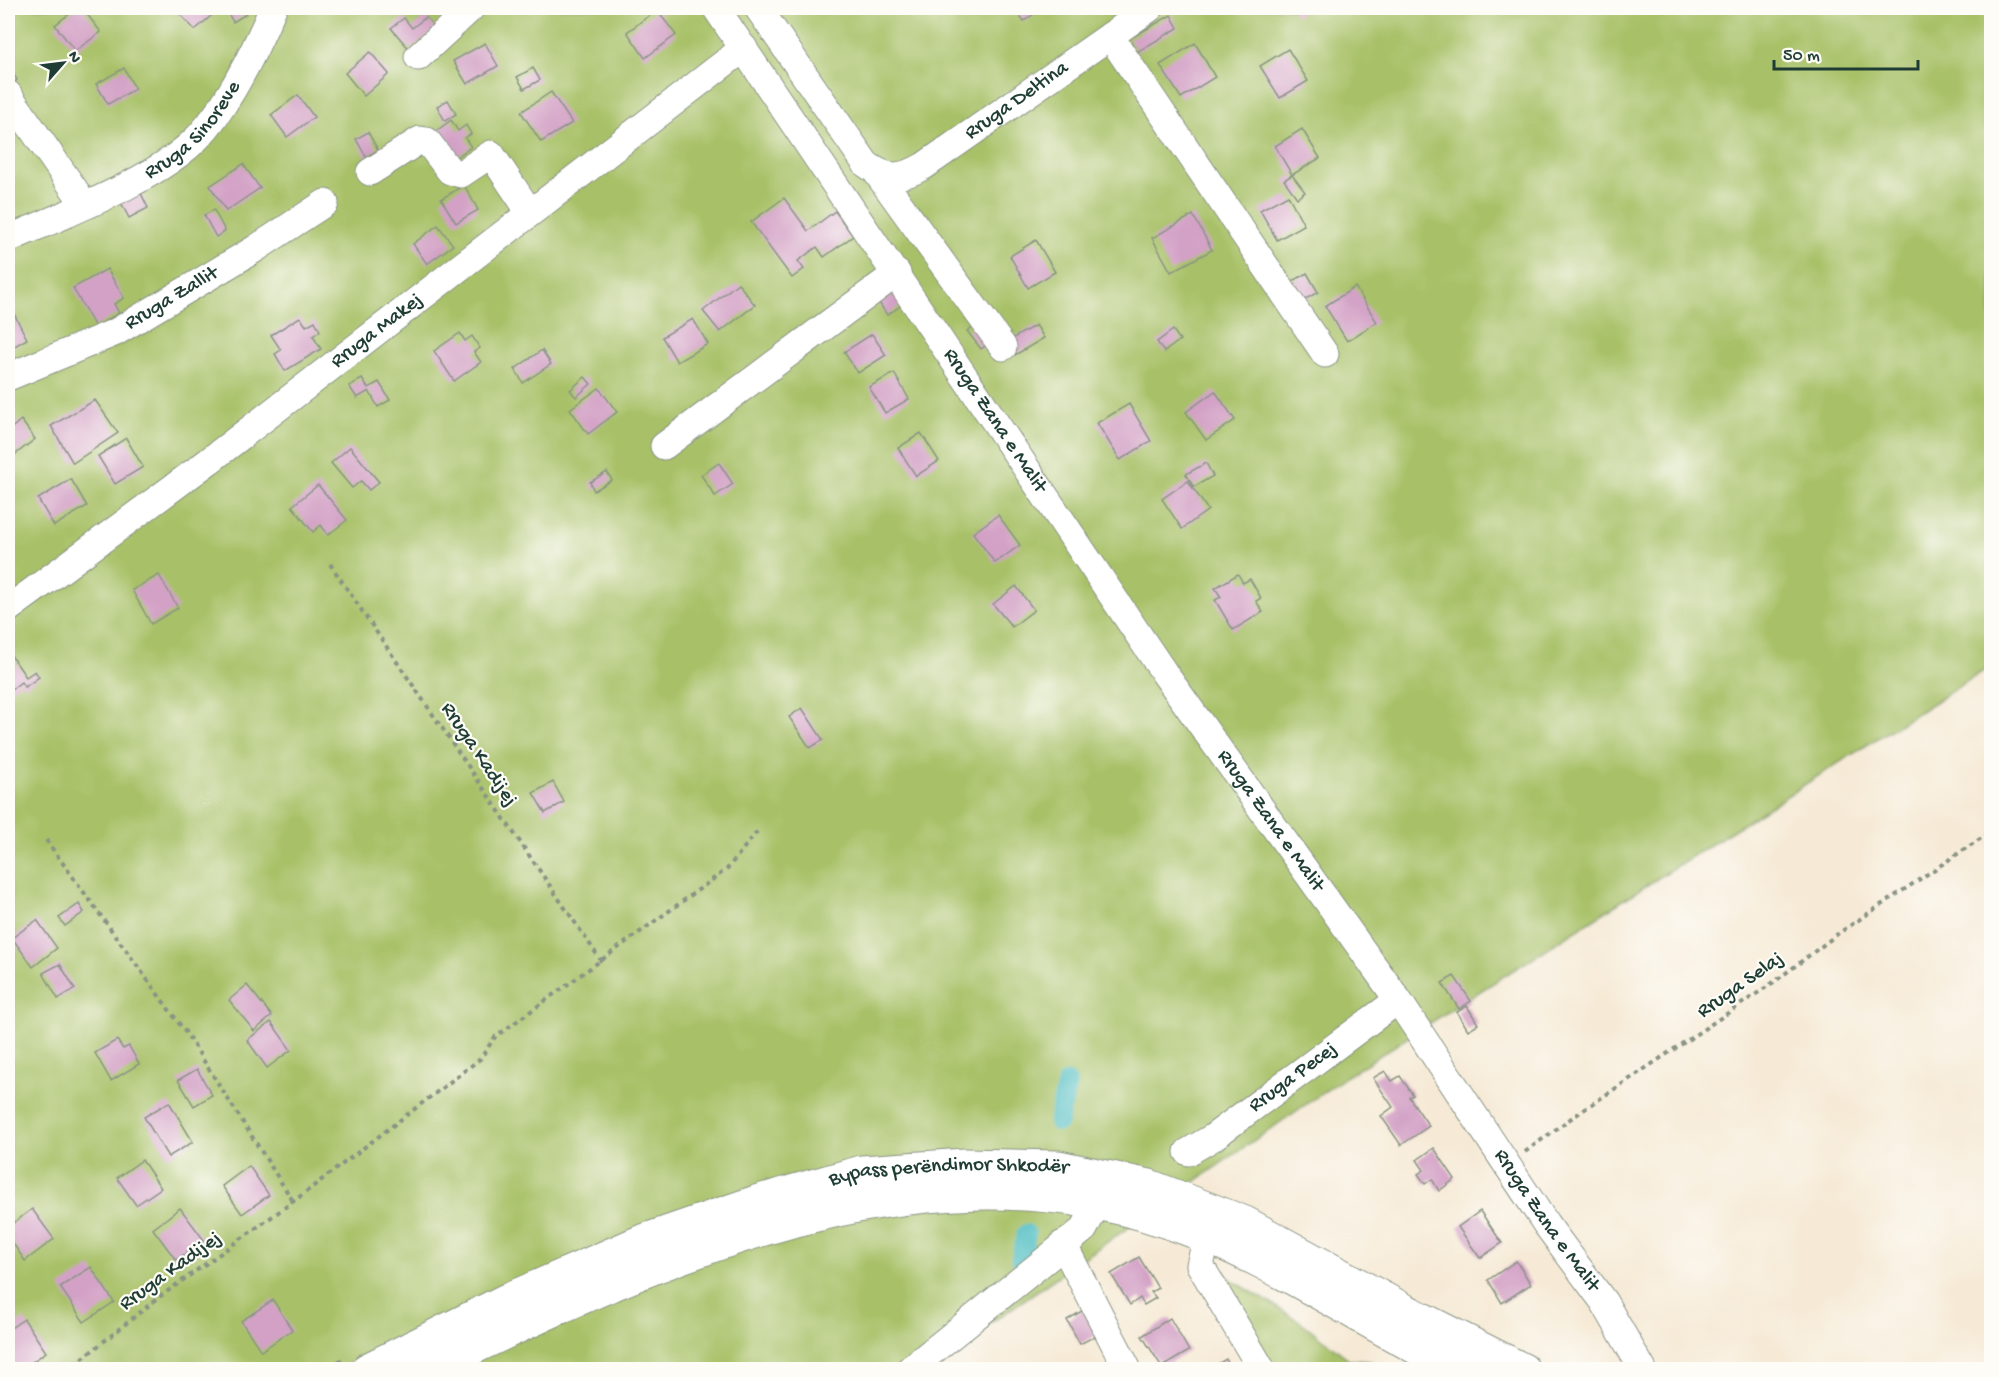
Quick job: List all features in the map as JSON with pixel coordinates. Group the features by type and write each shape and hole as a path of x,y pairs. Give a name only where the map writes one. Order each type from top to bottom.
{"highway":[{"name":"Bypass perëndimor Shkodër","path":"359,1362 650,1238 756,1202 862,1172 965,1165 1058,1167 1149,1186 1245,1223 1406,1311 1531,1365"},
{"name":"Bypass perëndimor Shkodër","path":"426,1370 632,1275 697,1250 798,1219 887,1200 961,1192 1069,1197 1162,1220 1207,1237 1281,1272 1460,1370"}],"street":[{"path":"417,57 471,8"},
{"name":"Rruga Zana e Malit","path":"716,8 897,273 1165,674 1398,1000 1463,1102 1509,1165 1546,1224 1604,1302 1643,1370"},
{"path":"758,8 851,146 866,164 878,173 1003,347"},
{"name":"Rruga Deltina","path":"878,173 898,178 924,166 1150,8"},
{"name":"Rruga Sinoreve","path":"8,239 85,205 176,156 200,135 220,108 265,12"},
{"path":"1110,36 1325,354"},
{"name":"Rruga Makej","path":"8,609 209,461 529,211 744,48"},
{"path":"8,94 85,205"},
{"path":"370,172 420,140 427,141 450,171 460,174 491,154 529,211"},
{"name":"Rruga Zallit","path":"8,376 116,332 255,249 325,203"},
{"path":"664,446 897,273"},
{"name":"Rruga Pecej","path":"1188,1152 1212,1138 1398,1000"},
{"path":"909,1370 1084,1229 1091,1221 1097,1204"},
{"path":"1207,1237 1200,1265 1262,1370"},
{"path":"1063,1244 1128,1370"}],"path":[{"name":"Rruga Kadijej","path":"330,564 602,962"},
{"name":"Rruga Kadijej","path":"68,1370 158,1298 293,1201 480,1059 495,1037 728,869 759,829"},
{"name":"Rruga Selaj","path":"1509,1165 1570,1119 1667,1056 1774,982 1839,933 1992,831"},
{"path":"46,840 186,1033 293,1201"},
{"path":"322,1370 359,1362"},
{"path":"1531,1365 1560,1370"}],"green space":[{"path":"8,8 1991,8 1991,666 1347,1076 924,1369 8,1369"},
{"path":"1212,1268 1301,1322 1350,1360 1369,1361 1385,1369 1264,1369"}],"building":[{"path":"77,8 82,8 101,32 75,51 55,25"},
{"path":"174,8 220,8 195,30"},
{"path":"225,8 243,8 246,14 233,22"},
{"path":"1014,8 1042,8 1024,21"},
{"path":"1291,8 1309,8 1296,16"},
{"path":"657,10 676,35 645,58 627,32"},
{"path":"1171,15 1178,28 1137,52 1129,39"},
{"path":"426,17 436,29 410,50 391,28 404,18 412,28"},
{"path":"485,43 498,66 467,84 453,61"},
{"path":"1195,43 1215,77 1181,98 1160,65"},
{"path":"1288,49 1308,81 1280,98 1260,66"},
{"path":"370,52 389,74 364,96 345,73"},
{"path":"8,64 17,80 8,86"},
{"path":"124,68 135,89 108,104 96,84"},
{"path":"533,68 540,80 524,89 517,77"},
{"path":"551,92 572,123 541,142 521,112"},
{"path":"298,95 314,117 287,137 271,115"},
{"path":"448,100 456,114 445,121 437,106"},
{"path":"451,120 458,131 466,125 471,134 465,138 471,147 449,162 431,135"},
{"path":"1302,129 1320,158 1292,175 1275,146"},
{"path":"368,132 378,150 366,157 356,139"},
{"path":"243,164 260,188 226,211 210,186"},
{"path":"1292,175 1305,192 1297,198 1284,180"},
{"path":"464,185 478,210 456,223 441,199"},
{"path":"139,189 148,208 129,218 119,199"},
{"path":"1288,195 1304,225 1277,240 1260,210"},
{"path":"784,198 808,231 835,211 853,236 824,257 817,247 798,261 804,269 792,278 751,222"},
{"path":"214,210 225,231 216,237 204,215"},
{"path":"1193,215 1212,250 1171,272 1152,238"},
{"path":"438,225 453,245 427,264 413,244"},
{"path":"1036,240 1055,272 1028,288 1010,256"},
{"path":"107,269 124,298 114,304 119,313 95,327 73,288"},
{"path":"1307,273 1318,292 1299,303 1288,284"},
{"path":"738,283 755,305 720,332 703,311"},
{"path":"1355,287 1377,322 1347,341 1325,306"},
{"path":"890,288 902,305 887,315 876,298"},
{"path":"8,302 27,339 8,350"},
{"path":"300,317 306,326 315,321 320,331 313,336 321,349 285,371 275,354 281,350 271,335"},
{"path":"693,319 708,344 677,362 662,337"},
{"path":"978,323 992,341 981,349 967,331"},
{"path":"1036,325 1044,338 1015,355 1008,341"},
{"path":"1173,330 1180,340 1164,352 1157,342"},
{"path":"460,333 465,341 472,336 480,348 474,352 481,362 454,381 434,351"},
{"path":"872,334 886,355 858,373 844,352"},
{"path":"542,350 551,364 523,383 515,369"},
{"path":"894,373 909,399 885,413 869,387"},
{"path":"585,377 591,384 576,397 570,390"},
{"path":"362,379 368,388 379,382 390,400 378,407 369,391 357,398 349,386"},
{"path":"599,388 617,412 588,434 570,409"},
{"path":"1215,391 1235,420 1206,440 1186,412"},
{"path":"95,400 118,433 73,463 51,426"},
{"path":"1129,404 1151,441 1120,460 1097,423"},
{"path":"21,420 35,439 8,460 8,431"},
{"path":"921,433 939,461 916,476 898,448"},
{"path":"126,438 143,467 115,484 98,456"},
{"path":"350,447 379,482 369,490 361,481 352,488 331,463"},
{"path":"719,463 733,484 715,496 701,475"},
{"path":"1206,463 1213,476 1194,487 1186,474"},
{"path":"607,472 612,480 594,491 590,482"},
{"path":"71,479 87,506 54,526 38,499"},
{"path":"1188,481 1208,510 1182,529 1162,499"},
{"path":"318,485 347,520 328,535 321,525 313,532 292,506"},
{"path":"998,515 1020,545 995,563 973,533"},
{"path":"1238,574 1243,583 1250,579 1261,598 1256,601 1263,612 1233,630 1215,600 1221,597 1215,588"},
{"path":"159,575 178,608 151,624 132,590"},
{"path":"1016,586 1034,610 1012,627 993,604"},
{"path":"8,651 26,677 35,671 39,677 25,687 21,682 8,692"},
{"path":"802,708 823,740 810,748 789,717"},
{"path":"553,782 564,802 545,813 533,793"},
{"path":"79,904 84,912 65,926 59,918"},
{"path":"37,920 57,948 33,967 12,938"},
{"path":"60,964 75,989 58,999 43,973"},
{"path":"1454,976 1471,1001 1459,1009 1442,983"},
{"path":"247,985 272,1016 254,1031 229,1000"},
{"path":"1467,1006 1478,1024 1468,1030 1457,1012"},
{"path":"271,1022 291,1050 267,1068 247,1040"},
{"path":"117,1040 123,1049 129,1046 139,1064 111,1081 95,1053"},
{"path":"197,1069 212,1095 194,1106 178,1080"},
{"path":"1385,1071 1392,1081 1400,1076 1413,1095 1409,1097 1429,1126 1401,1145 1381,1116 1393,1107 1373,1078"},
{"path":"169,1102 193,1142 168,1157 144,1117"},
{"path":"1434,1148 1455,1179 1439,1191 1432,1179 1425,1184 1418,1174 1424,1170 1417,1160"},
{"path":"142,1160 161,1188 136,1205 117,1178"},
{"path":"249,1166 269,1195 242,1214 222,1186"},
{"path":"180,1208 204,1240 176,1260 153,1229"},
{"path":"32,1209 54,1239 25,1261 8,1236 8,1227"},
{"path":"1480,1211 1502,1243 1480,1258 1458,1227"},
{"path":"1139,1257 1158,1288 1151,1292 1156,1298 1144,1305 1140,1298 1130,1305 1111,1274"},
{"path":"1516,1261 1531,1284 1502,1303 1488,1280"},
{"path":"91,1267 114,1302 84,1322 60,1287"},
{"path":"273,1300 292,1330 261,1351 241,1321"},
{"path":"1085,1309 1099,1334 1080,1344 1067,1320"},
{"path":"1170,1318 1189,1351 1162,1367 1142,1336"},
{"path":"24,1319 46,1352 21,1370 8,1370 8,1330"},
{"path":"1226,1359 1232,1370 1207,1370"}],"waterway":[{"path":"1058,1122 1067,1083"},
{"path":"1021,1258 1026,1234"}]}
